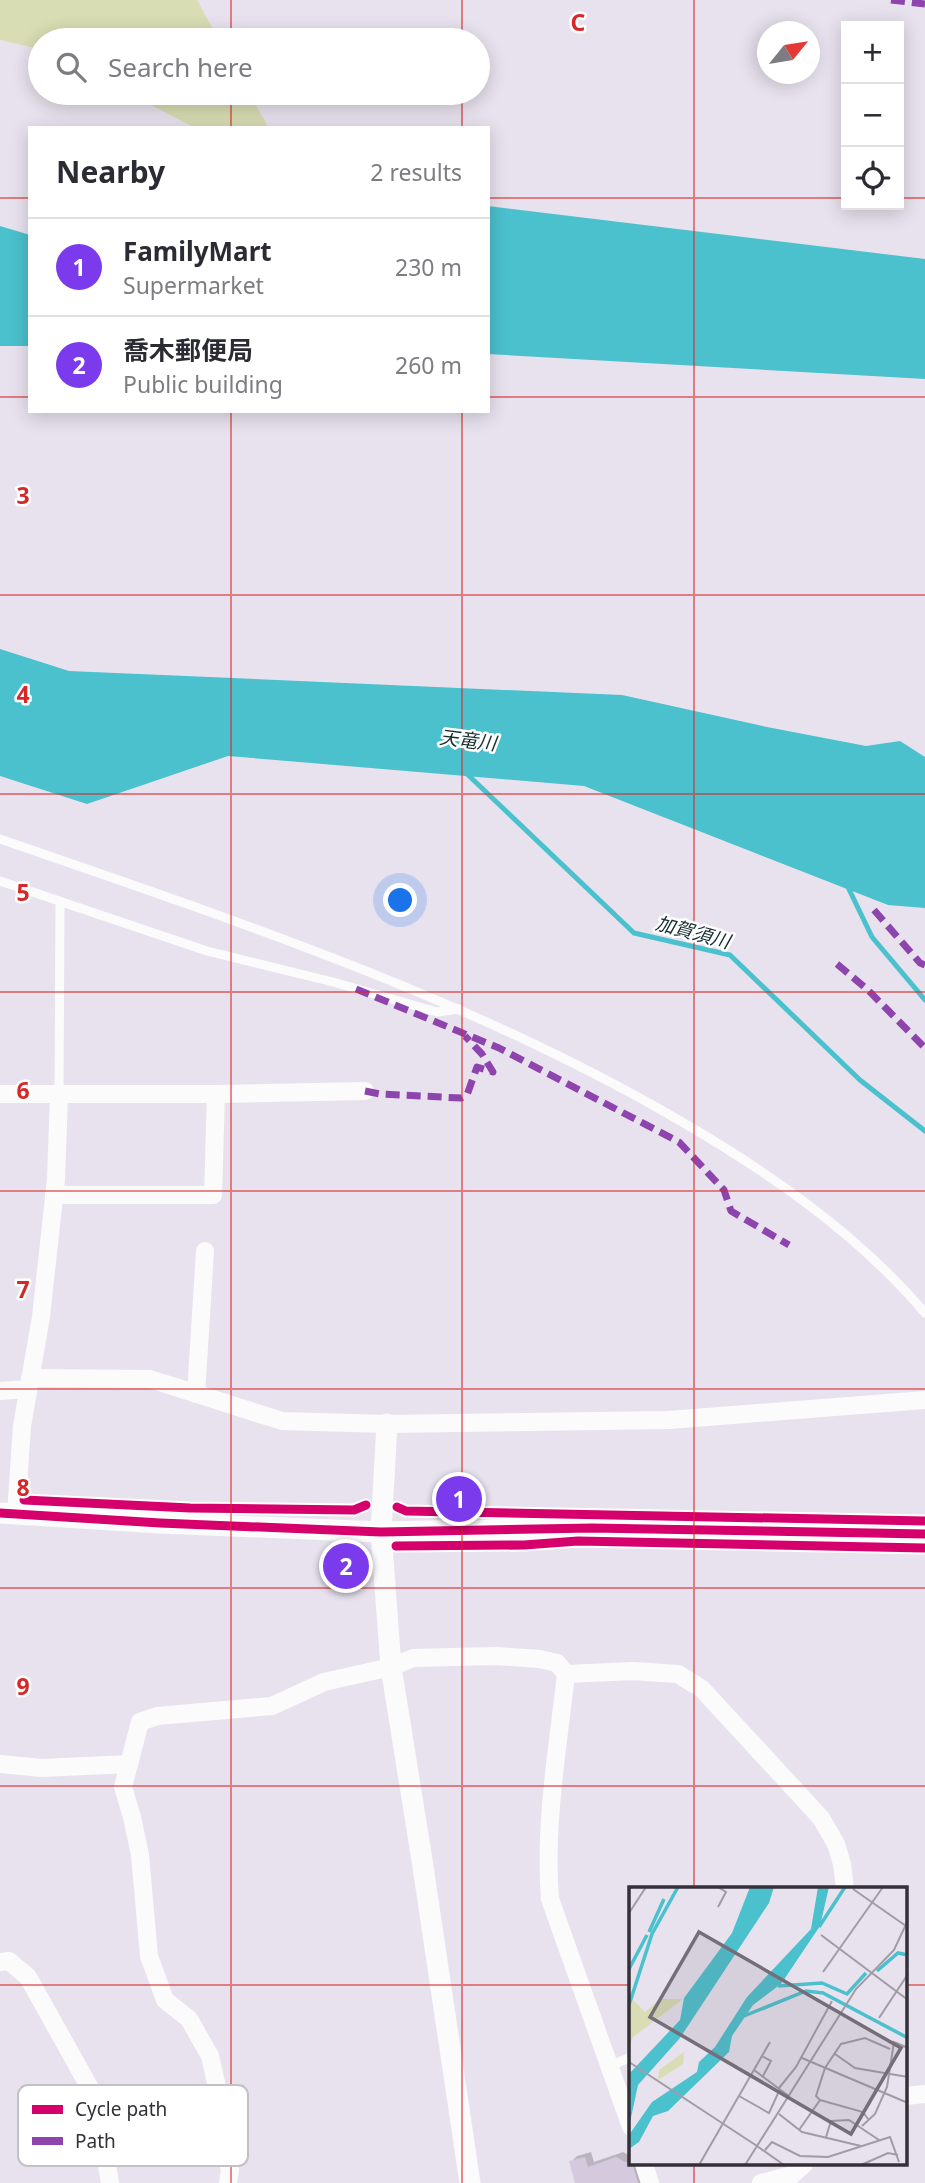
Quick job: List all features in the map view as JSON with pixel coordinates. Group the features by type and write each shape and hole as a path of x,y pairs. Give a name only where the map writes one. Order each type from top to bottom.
{"street":[{"path":"0,1094 365,1091"},
{"path":"59,1094 54,1195 41,1317 8,1513 160,1523 381,1532 592,1528 925,1534"},
{"path":"54,1195 213,1195 216,1094"},
{"path":"196,1394 205,1251"},
{"path":"0,1391 29,1383 150,1379 282,1421 387,1424 669,1420 925,1399"},
{"path":"387,1424 381,1532 391,1667 470,2183"},
{"path":"217,2085 210,2056 189,2019 165,2000 149,1956 140,1855 122,1787 140,1722 157,1716 272,1706 324,1682 391,1667 414,1658 540,1658 557,1663 566,1674 555,1772 548,1872 550,1899 629,2121"},
{"path":"566,1674 633,1671 678,1675 702,1689 821,1818 836,1844 845,1887"},
{"path":"0,1764 42,1768 129,1765"},
{"path":"0,1962 9,1961 28,1977 88,2085"},
{"path":"645,2166 650,2183"},
{"path":"761,2183 792,2175 802,2166"}],"lane":[{"path":"0,839 328,956 461,1009 629,1092 738,1155 822,1216 886,1272 925,1313"},
{"path":"0,881 207,951 333,982 437,1012 461,1009"},
{"path":"59,1094 60,902"},
{"path":"610,2066 629,2058"}],"green space":[{"path":"0,0 197,0 212,28 28,28 28,46 0,40"},
{"path":"151,105 256,105 268,126 191,126"}],"water":[{"path":"490,206 925,259 925,379 490,354"},
{"path":"0,226 28,234 28,346 0,346"},
{"name":"天竜川","path":"0,649 69,671 622,695 866,746 900,741 925,757 925,908 888,905 584,786 228,756 87,804 0,776"}],"building":[{"path":"585,2157 588,2167 616,2157 633,2166 638,2183 575,2183 569,2161"}],"waterway":[{"name":"加賀須川","path":"465,772 634,933 730,955 860,1080 925,1131"},
{"path":"847,885 872,937 925,1000"}],"marked path":[{"path":"891,0 925,4"},
{"path":"874,910 920,963 925,965"},
{"path":"837,964 868,990 925,1048"},
{"path":"356,989 499,1048 679,1142 724,1190 731,1211 789,1245"},
{"path":"365,1091 461,1098 467,1095 477,1067 493,1072 482,1054 465,1036"}],"cycle path":[{"path":"24,1500 190,1508 354,1510 366,1505"},
{"path":"397,1507 406,1511 925,1521"},
{"path":"0,1513 381,1532 592,1528 925,1534"},
{"path":"396,1546 524,1545 578,1541 925,1548"}],"place":[{"name":"FamilyMart","path":"459,1499"},
{"name":"喬木郵便局","path":"346,1566"}]}
